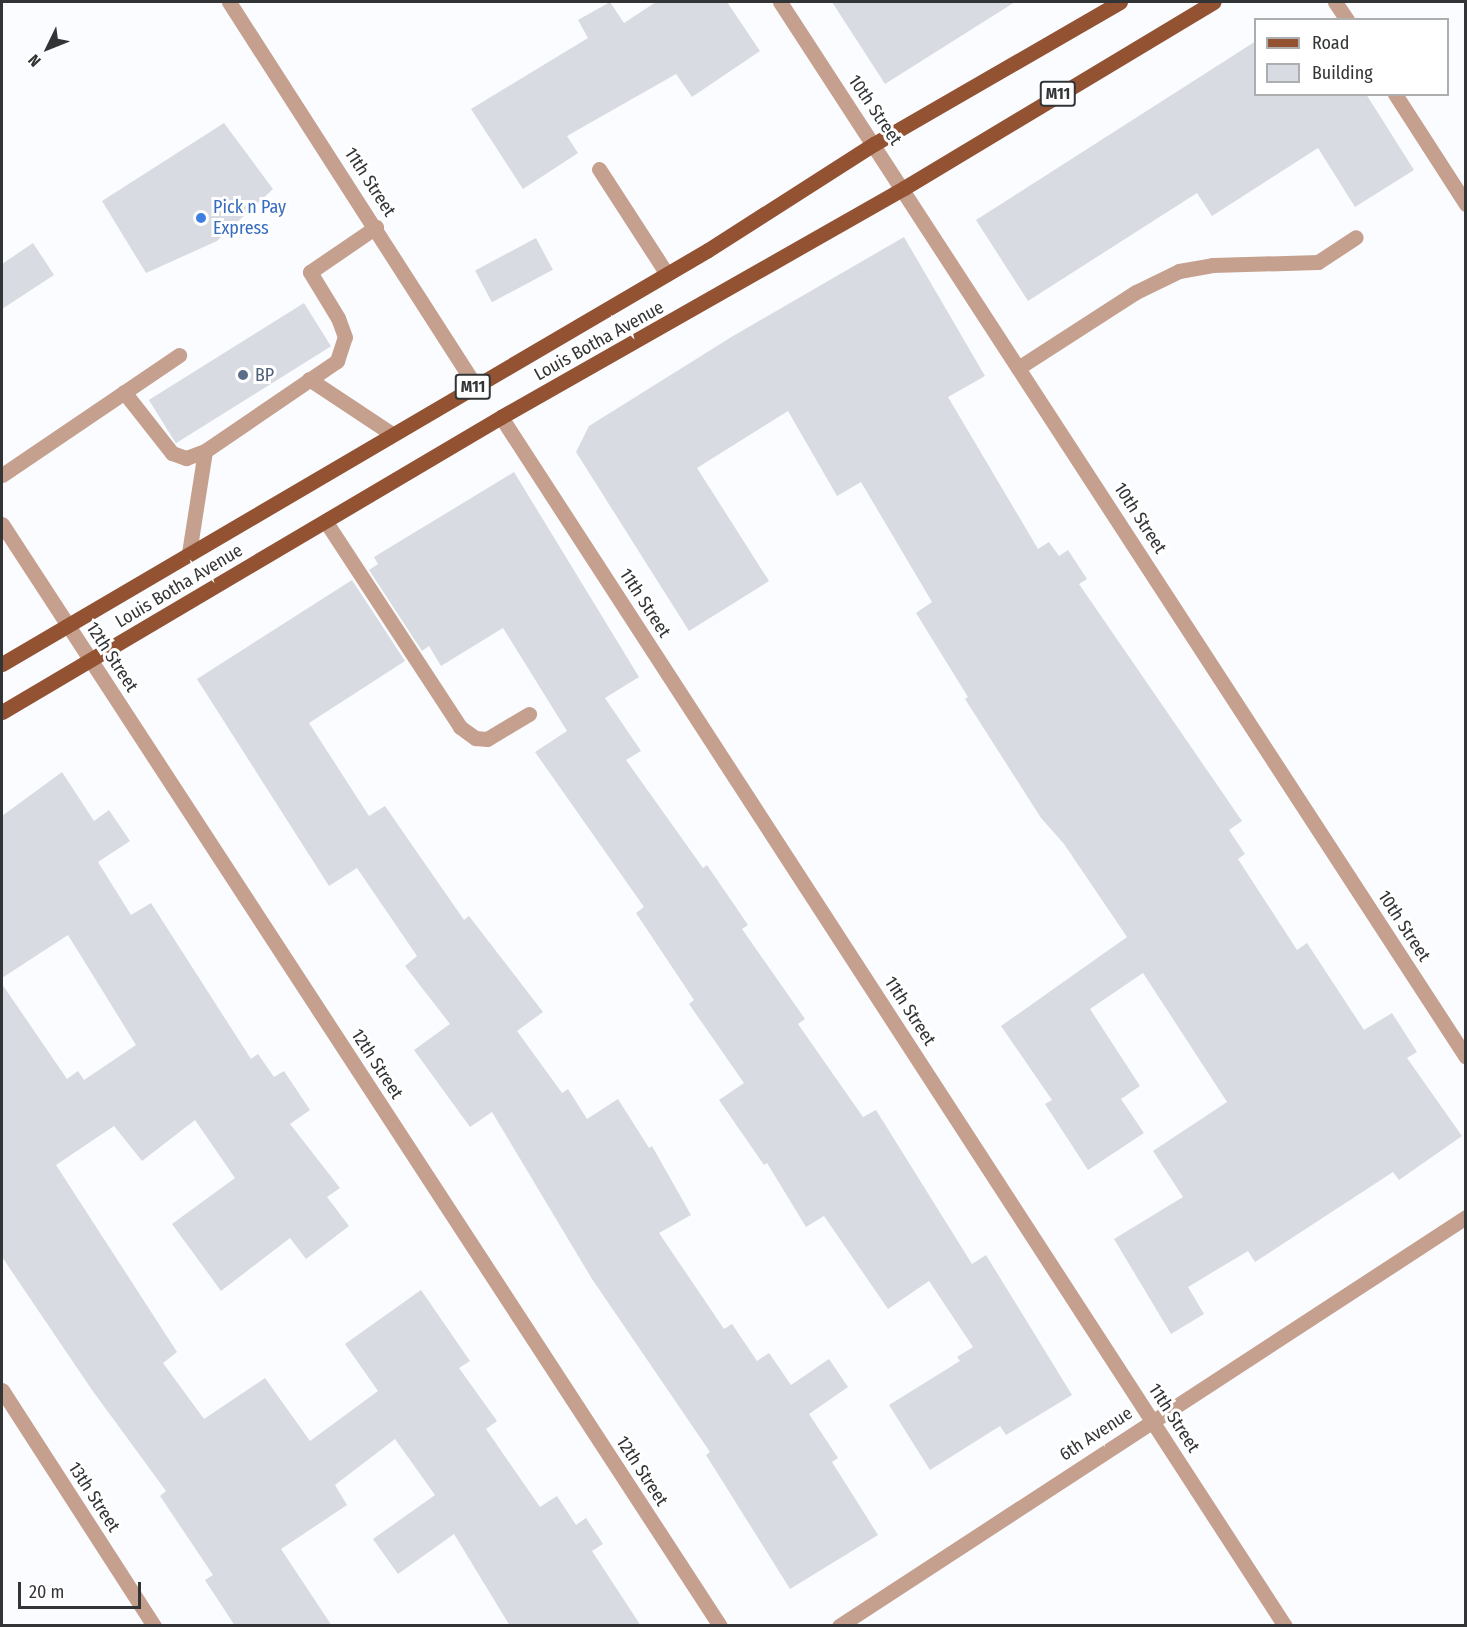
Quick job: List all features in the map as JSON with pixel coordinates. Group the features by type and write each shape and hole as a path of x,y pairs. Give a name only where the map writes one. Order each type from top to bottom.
{"main road":[{"name":"Louis Botha Avenue","path":"2,664 667,274 874,144 1120,2"},
{"name":"Louis Botha Avenue","path":"2,712 501,417 904,188 1213,2"}],"street":[{"name":"11th Street","path":"229,2 476,385"},
{"name":"10th Street","path":"780,2 904,188 1018,368 1466,1057"},
{"path":"1335,2 1346,18"},
{"path":"1396,96 1466,204"},
{"path":"599,169 667,274"},
{"path":"124,392 172,453 186,458 205,451 337,361 345,338 339,318 310,272 376,227"},
{"path":"1018,368 1136,292 1179,271 1212,265 1318,262 1356,237"},
{"path":"2,475 179,355"},
{"path":"309,379 392,434"},
{"name":"11th Street","path":"501,417 1285,1626"},
{"path":"189,553 205,451"},
{"path":"326,522 460,727 475,738 487,739 529,714"},
{"name":"12th Street","path":"2,524 720,1626"},
{"name":"6th Avenue","path":"839,1626 1466,1217"},
{"name":"13th Street","path":"2,1390 154,1626"}],"building":[{"path":"610,2 624,23 656,2 727,2 760,51 692,97 676,74 567,136 578,153 523,189 471,109 588,38 578,20"},
{"path":"832,2 1015,2 885,84"},
{"path":"1254,42 1254,96 1367,96 1414,170 1355,207 1318,148 1212,216 1197,193 1028,301 976,220"},
{"path":"224,123 273,189 217,241 146,273 102,201"},
{"path":"904,237 985,376 948,397 1038,549 1049,542 1059,556 1068,550 1087,579 1079,584 1242,821 1229,830 1245,854 1238,859 1297,950 1307,943 1364,1030 1392,1013 1417,1052 1407,1058 1462,1136 1399,1180 1393,1172 1255,1262 1248,1251 1188,1287 1204,1314 1171,1334 1114,1239 1183,1197 1153,1151 1227,1102 1143,973 1090,1009 1140,1086 1121,1099 1144,1133 1088,1170 1045,1104 1052,1100 1001,1026 1127,937 1064,844 1041,818 965,699 968,697 916,613 932,602 861,482 837,496 788,411 697,468 769,581 689,631 576,452 589,426 733,336"},
{"path":"536,238 553,270 492,302 475,270"},
{"path":"33,243 54,275 2,309 2,264"},
{"path":"304,303 331,346 176,443 149,400"},
{"path":"514,472 639,677 605,698 641,751 626,760 703,868 707,865 748,925 742,929 805,1019 798,1024 863,1117 876,1110 972,1264 986,1255 1072,1395 1006,1435 1000,1426 930,1470 889,1405 960,1361 957,1357 973,1347 929,1281 888,1309 824,1216 806,1227 767,1163 764,1165 719,1100 744,1083 689,1004 694,1000 636,913 644,907 535,752 567,731 503,628 441,666 429,646 422,651 369,570 378,564 374,557"},
{"path":"352,580 405,661 309,723 369,816 385,806 464,920 469,916 543,1012 517,1031 562,1093 568,1089 587,1119 618,1099 649,1148 652,1146 691,1215 659,1233 724,1329 732,1324 757,1361 769,1353 791,1385 829,1359 848,1387 809,1414 838,1458 832,1462 878,1535 790,1589 706,1455 710,1452 592,1279 492,1112 470,1127 414,1050 450,1024 405,966 417,956 357,868 329,886 197,679"},
{"path":"62,772 94,821 109,810 130,841 98,862 131,915 151,903 251,1059 258,1054 274,1077 284,1071 310,1110 290,1124 340,1188 327,1197 349,1226 306,1259 290,1238 221,1291 172,1224 235,1178 195,1120 142,1161 114,1126 56,1165 177,1352 163,1363 204,1419 265,1378 310,1441 378,1391 345,1344 421,1290 470,1361 459,1368 497,1421 486,1429 540,1507 557,1496 576,1525 586,1518 603,1544 592,1551 641,1626 510,1626 454,1534 398,1574 373,1539 435,1495 395,1439 335,1485 347,1505 281,1549 332,1626 235,1626 205,1580 213,1575 160,1496 166,1491 92,1390 2,1257 2,984 67,1079 78,1071 84,1080 136,1045 68,935 2,978 2,816"}],"place":[{"name":"Pick n Pay Express","path":"201,218"},
{"name":"BP","path":"243,375"}]}
